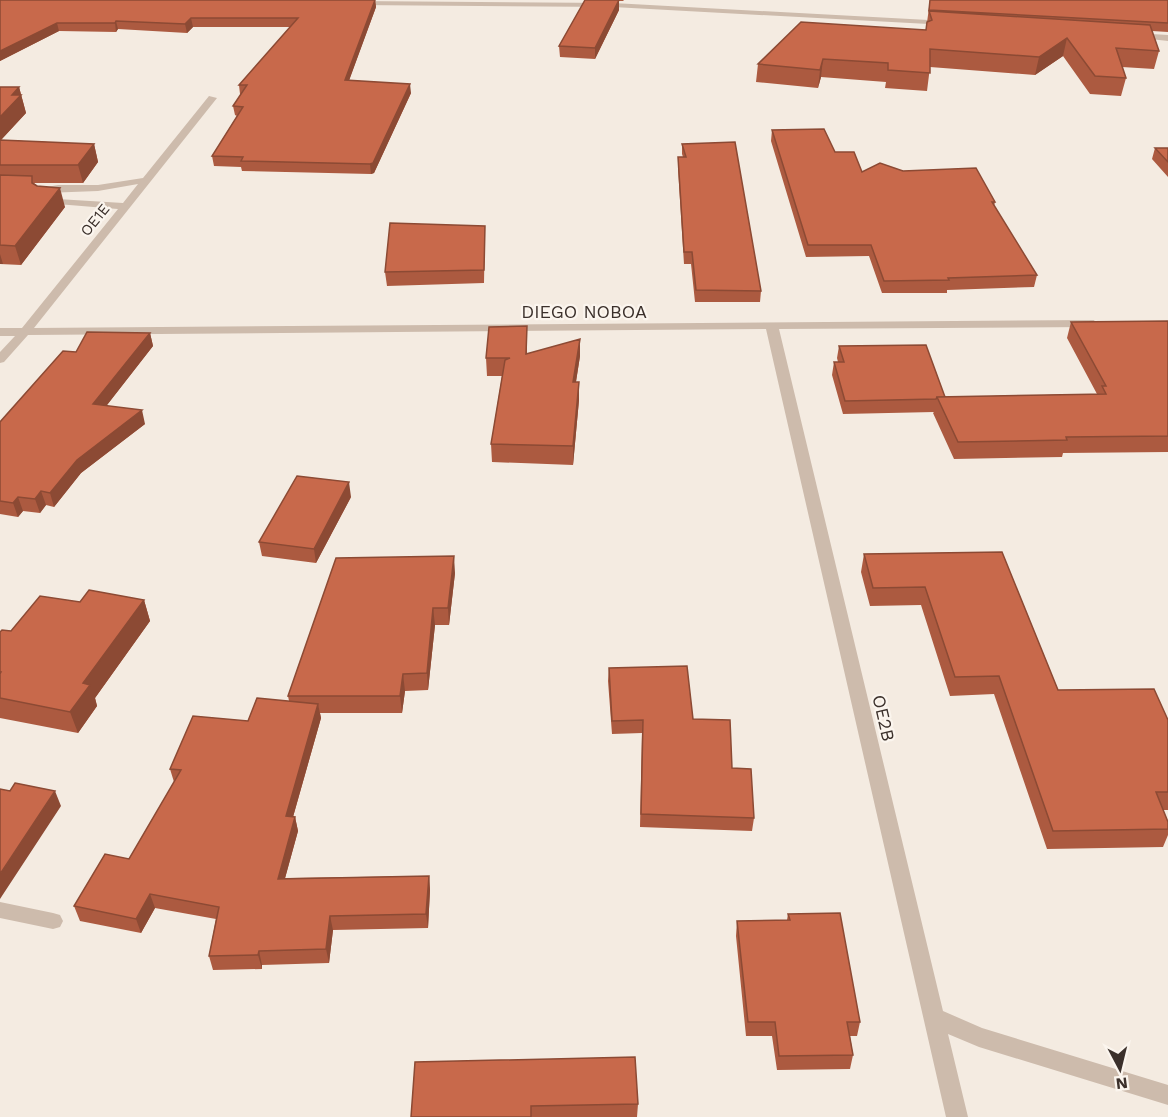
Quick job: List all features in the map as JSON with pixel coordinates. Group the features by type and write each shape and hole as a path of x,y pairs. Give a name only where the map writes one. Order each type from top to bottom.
{"street":[{"path":"348,3 613,5 879,23 959,24"},
{"path":"1121,34 1168,38"},
{"name":"OE1E","path":"0,359 24,333 212,98"},
{"path":"126,206 49,201 44,200 40,190 61,187 101,188 123,181 146,181"},
{"name":"DIEGO NOBOA","path":"0,332 1108,323"},
{"name":"OE2B","path":"772,327 957,1117"},
{"path":"0,910 53,921"},
{"path":"934,1018 979,1037 1168,1095"}],"building":[{"path":"0,0 375,0 345,80 410,84 373,163 241,161 243,157 212,156 243,107 233,106 247,85 239,85 298,18 191,18 185,24 116,21 115,23 57,23 0,51"},
{"path":"585,0 619,0 595,48 559,46"},
{"path":"930,0 1168,0 1168,23 929,10"},
{"path":"929,11 1150,25 1159,51 1116,48 1126,78 1095,76 1067,38 1039,57 930,49 930,73 888,70 888,63 823,59 820,70 758,64 801,22 926,30 927,22 932,20"},
{"path":"0,87 19,87 12,95 21,95 0,117"},
{"path":"824,129 835,152 854,152 862,172 880,163 903,171 976,168 995,202 992,202 1037,275 884,281 871,245 808,245 772,130"},
{"path":"0,140 94,144 78,165 0,165"},
{"path":"735,142 761,291 696,290 692,252 684,252 678,157 686,157 682,144"},
{"path":"1155,148 1168,148 1168,162"},
{"path":"0,175 32,176 32,183 37,186 60,188 15,246 0,245"},
{"path":"390,223 485,226 484,270 385,272"},
{"path":"1168,321 1168,436 1066,437 1067,440 958,442 937,397 1106,394 1102,386 1106,386 1071,322"},
{"path":"527,326 526,354 580,339 573,382 579,382 573,446 491,444 505,360 510,358 486,358 489,327"},
{"path":"87,332 150,333 93,404 142,410 77,460 50,493 41,491 35,499 18,497 13,503 0,501 0,422 63,351 76,352"},
{"path":"926,345 945,397 845,401 834,362 844,362 839,346"},
{"path":"297,476 349,482 314,549 259,542"},
{"path":"1002,552 1058,690 1154,689 1168,720 1168,792 1156,792 1168,822 1168,829 1053,831 999,676 955,677 925,587 873,588 864,554"},
{"path":"454,556 448,608 433,608 427,673 403,674 400,696 288,696 336,558"},
{"path":"89,590 144,600 83,683 90,685 70,712 0,698 0,632 2,630 11,631 40,596 80,602"},
{"path":"687,666 693,719 730,720 732,768 751,769 754,818 641,814 643,720 612,721 609,668"},
{"path":"257,698 318,704 286,816 295,817 278,879 429,876 426,914 330,916 326,949 259,951 258,955 209,956 219,907 150,894 136,919 74,906 105,854 129,859 181,770 170,769 193,716 248,721"},
{"path":"15,783 55,791 0,874 0,789 10,791"},
{"path":"840,913 860,1022 847,1022 853,1055 779,1056 775,1022 748,1022 737,921 790,920 788,914"},
{"path":"635,1057 638,1104 531,1106 531,1117 411,1117 415,1062"}]}
